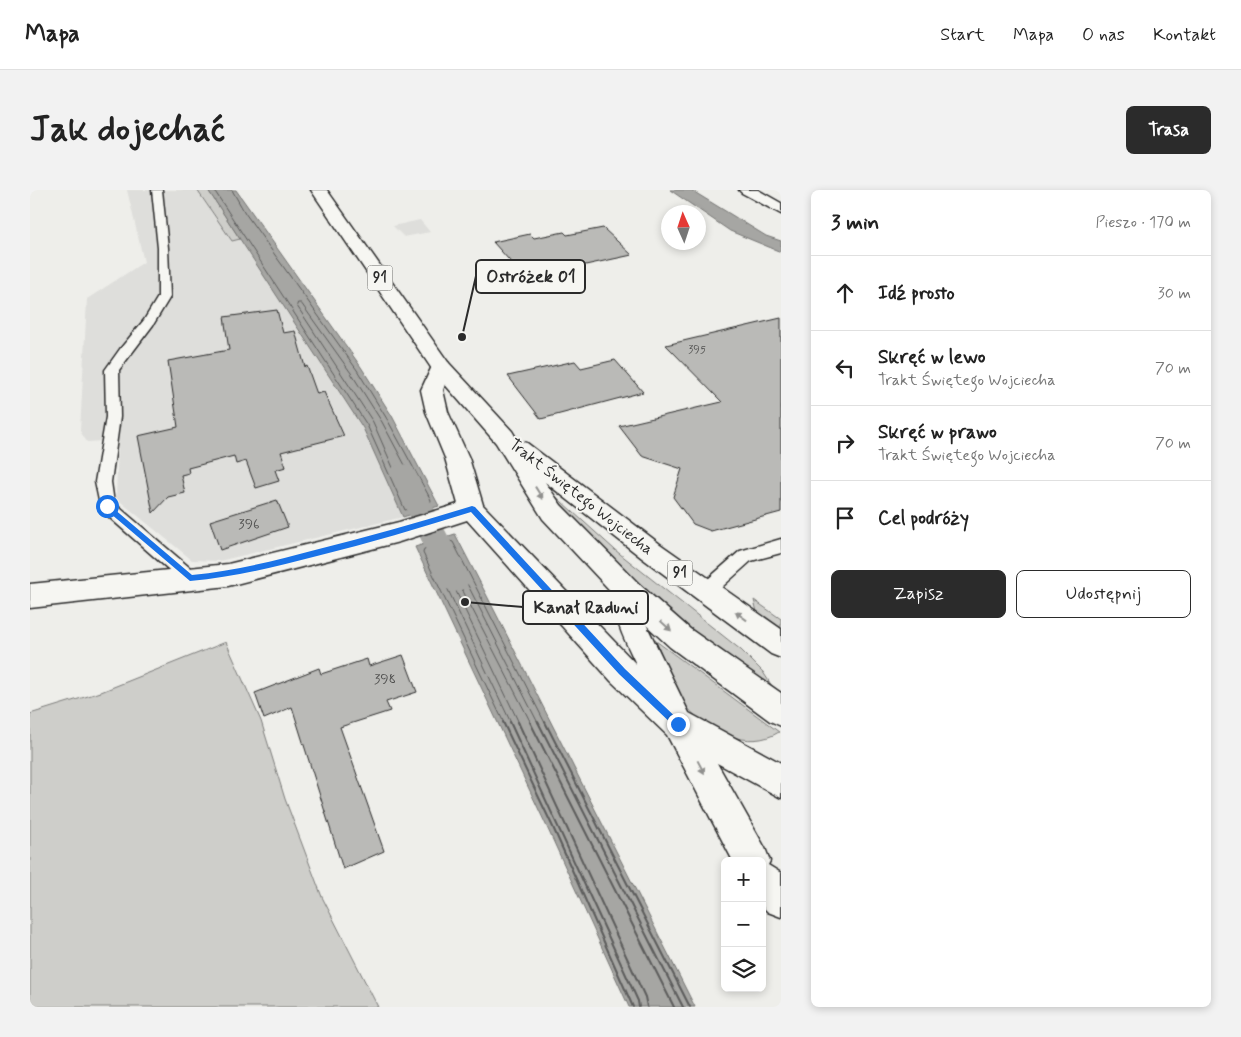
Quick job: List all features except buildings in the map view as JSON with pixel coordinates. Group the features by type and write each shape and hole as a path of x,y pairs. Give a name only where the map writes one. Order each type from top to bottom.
{"main road":[{"name":"Trakt Świętego Wojciecha","path":"319,190 441,367 504,437 552,512 630,592 680,638 781,712"},
{"path":"747,190 781,209"},
{"path":"441,367 432,390 437,412 457,458 463,512 622,671 678,724 781,781"},
{"name":"Trakt Świętego Wojciecha","path":"504,437 651,551 781,644"},
{"path":"30,596 228,574 399,532 463,512"},
{"path":"630,592 630,620 678,724 750,857"},
{"path":"766,884 781,899"}],"lane":[{"path":"157,190 163,248 164,297 149,322 112,370 113,417 102,482 107,506 190,578"},
{"path":"706,591 746,556 781,546"}],"shaded area":[{"path":"127,190 197,190 232,241 240,239 363,428 403,517 219,561 192,560 116,498 118,440 87,442 80,431 87,299 144,262"},
{"path":"197,190 208,190 240,239 232,241"},
{"path":"420,220 430,232 404,237 393,226"},
{"path":"541,483 615,550 741,650 763,672 777,694 704,641 624,574"},
{"path":"754,600 781,619 781,628 757,612"},
{"path":"656,641 779,732 755,740 742,739 717,731 706,724 687,707 677,692"},
{"path":"226,642 261,721 285,799 322,897 378,1007 30,1007 30,714 101,692"}],"water":[{"path":"208,190 236,190 361,367 392,416 439,506 403,517 363,428"},
{"path":"670,190 691,190 766,236 781,241 781,252 730,231 706,215 706,205 692,205"},
{"path":"455,534 695,1007 629,1007 547,827 415,547"}],"waterway":[{"path":"403,474 455,579"}],"place":[{"name":"Ostróżek 01","path":"462,337"},
{"name":"Kanał Raduni","path":"465,602"}],"route":[{"path":"107,506 190,578 228,574 274,564 399,532 472,509 622,671 678,724"}]}
